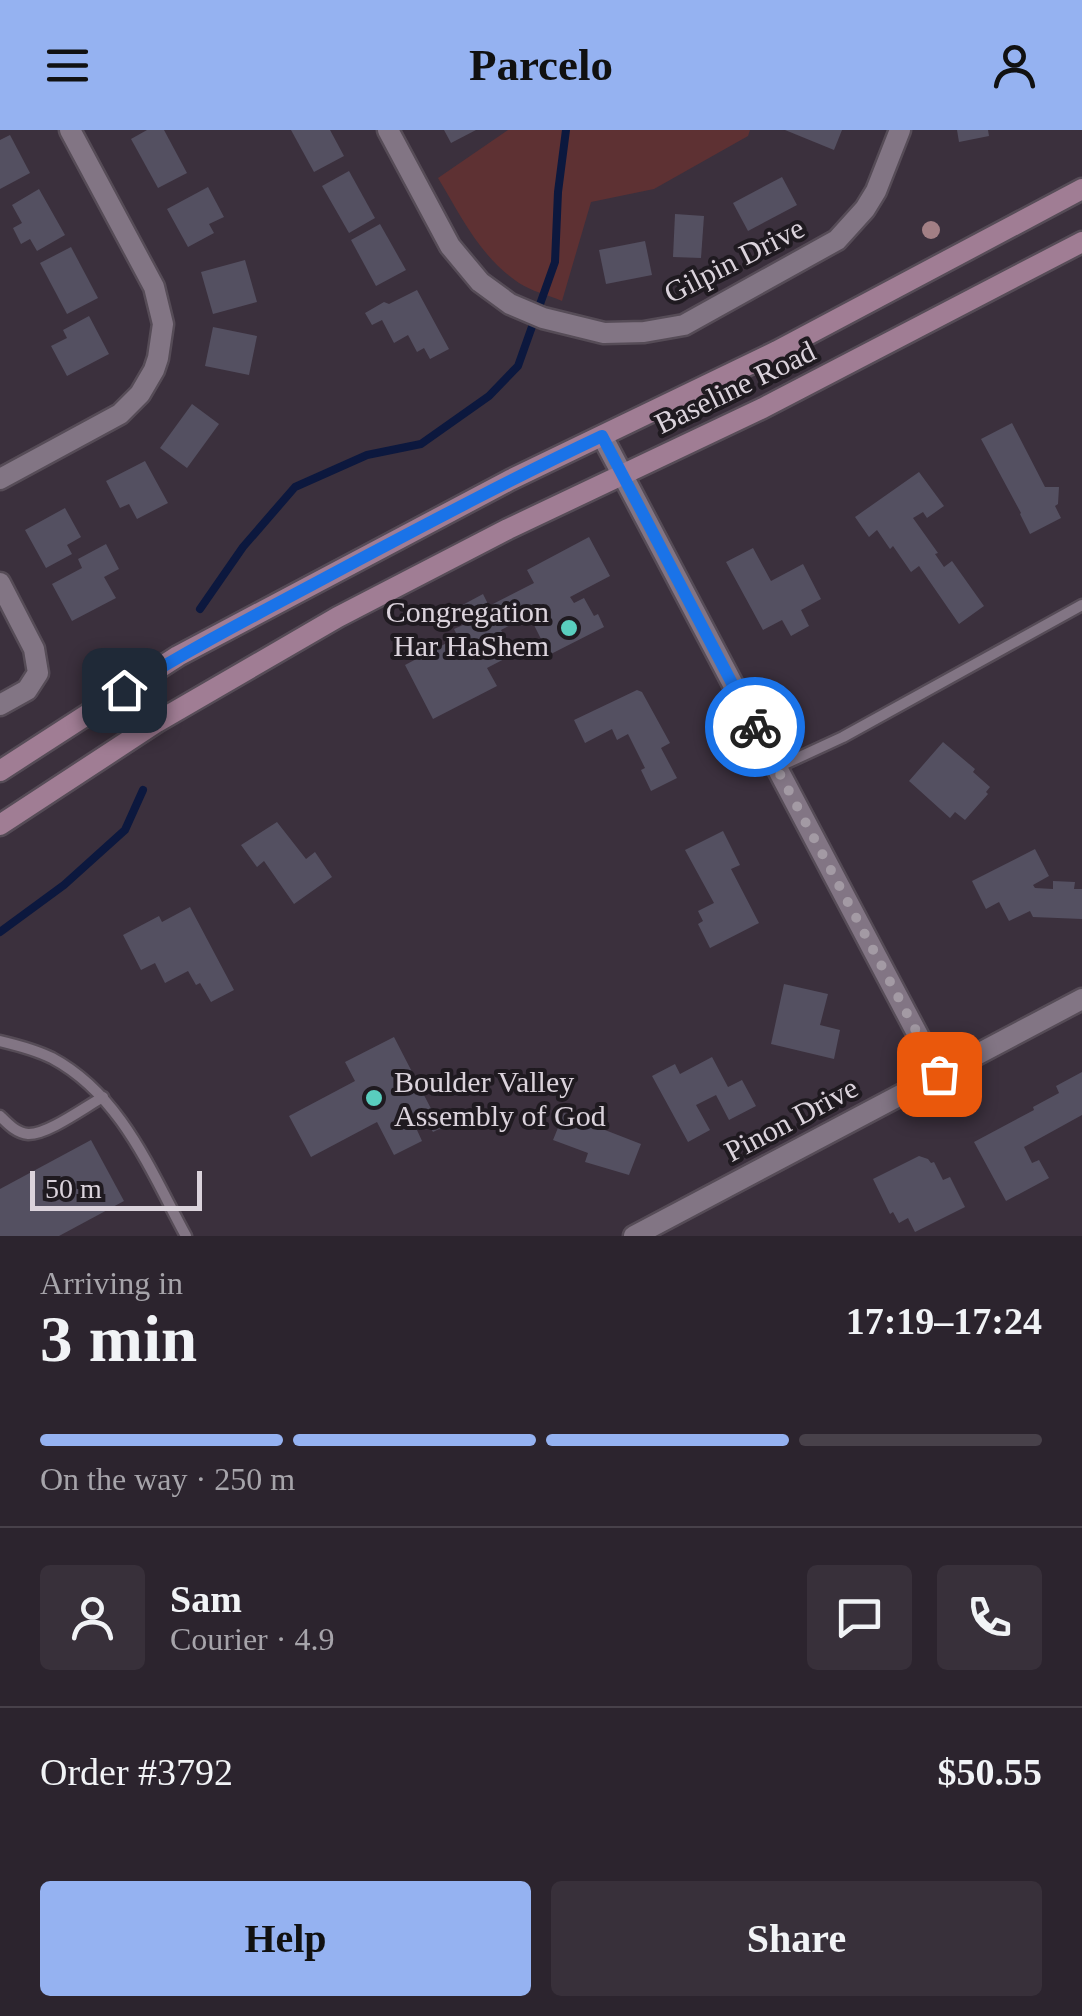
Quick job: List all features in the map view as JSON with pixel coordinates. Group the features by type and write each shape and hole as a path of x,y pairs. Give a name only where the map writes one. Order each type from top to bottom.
{"main road":[{"name":"Baseline Road","path":"0,771 178,656 510,480 792,343 1082,188"},
{"name":"Baseline Road","path":"0,825 156,722 299,638 508,529 883,347 1082,242"}],"street":[{"path":"0,480 120,414 140,394 158,358 163,324 154,287 70,130"},
{"name":"Gilpin Drive","path":"388,130 450,246 480,282 510,304 543,318 604,332 644,332 684,326 837,240 865,210 876,191 900,130"},
{"path":"602,436 939,1074"},
{"path":"0,583 34,649 38,676 27,690 0,705"},
{"name":"Pinon Drive","path":"634,1236 1082,998"}],"lane":[{"path":"777,768 843,737 1082,605"},
{"path":"0,1040 48,1056 80,1076 102,1097 125,1125 186,1236"},
{"path":"0,1116 15,1130 27,1134 41,1132 102,1097"}],"shaded area":[{"path":"508,130 750,130 748,136 654,189 591,202 562,301 524,286 505,273 473,235 438,178"}],"building":[{"path":"147,130 164,130 187,173 158,188 131,139"},
{"path":"291,130 330,130 344,156 314,172"},
{"path":"444,130 476,130 451,143"},
{"path":"785,130 842,130 834,150"},
{"path":"957,130 988,130 989,136 959,142"},
{"path":"10,135 30,173 0,189 0,140"},
{"path":"349,171 375,218 349,233 322,186"},
{"path":"782,177 797,205 748,231 733,203"},
{"path":"208,187 224,217 209,224 214,233 188,247 167,209"},
{"path":"39,189 65,235 37,251 30,239 21,244 13,228 22,223 12,205"},
{"path":"675,214 704,216 701,258 673,257"},
{"path":"380,224 406,270 376,286 351,240"},
{"path":"645,241 652,275 606,284 599,250"},
{"path":"71,247 98,298 67,314 40,263"},
{"path":"245,260 257,302 213,314 201,272"},
{"path":"417,290 449,349 430,359 424,348 417,352 408,335 394,343 382,320 372,325 365,313"},
{"path":"89,316 109,354 67,376 51,346 67,338 63,330"},
{"path":"213,327 257,336 249,375 205,366"},
{"path":"192,404 219,424 187,468 160,448"},
{"path":"1012,423 1045,487 1059,487 1055,506 1061,518 1030,534 981,439"},
{"path":"145,461 168,503 137,519 129,504 120,508 106,481"},
{"path":"919,472 944,506 927,518 923,512 913,518 944,567 952,561 984,606 959,624 919,566 911,572 877,530 869,537 855,517"},
{"path":"65,508 81,537 67,545 72,554 46,568 25,530"},
{"name":"Congregation Har HaShem","path":"589,537 610,576 570,597 574,603 584,598 604,627 549,655 529,615 501,630 514,654 487,668 497,686 433,719 405,665 458,637 454,629 463,625 455,609 483,594 489,606 534,583 527,570"},
{"path":"106,544 119,569 104,577 116,598 72,621 52,584 82,568 78,559"},
{"path":"753,548 771,581 803,564 821,599 801,610 809,626 791,636 782,620 763,630 726,562"},
{"path":"637,690 642,692 670,743 661,748 677,778 651,791 641,770 645,768 628,734 617,740 612,729 585,743 574,720"},
{"path":"943,742 990,787 965,820 955,812 950,818 909,781"},
{"path":"277,822 306,859 315,852 332,877 294,904 264,861 257,867 241,845"},
{"path":"723,831 740,865 731,869 759,923 710,948 698,924 703,921 698,911 714,903 685,850"},
{"path":"1035,849 1049,876 1033,885 1035,888 1053,889 1053,881 1075,882 1074,889 1082,889 1082,919 1033,917 1030,911 1009,921 999,902 986,909 972,881"},
{"path":"190,907 234,990 211,1002 188,971 165,983 155,963 141,970 123,935 159,916 162,922"},
{"path":"784,984 828,994 820,1025 840,1030 834,1059 771,1044"},
{"name":"Boulder Valley Assembly of God","path":"394,1037 441,1128 433,1132 428,1124 417,1130 422,1141 394,1155 377,1122 311,1157 289,1116 355,1081 345,1062"},
{"path":"712,1057 728,1087 742,1080 756,1106 729,1120 716,1095 696,1105 710,1130 688,1142 652,1076 675,1064 680,1074"},
{"path":"1082,1072 1082,1115 1024,1147 1032,1163 1039,1160 1049,1178 1006,1201 974,1142 1034,1110 1033,1107 1059,1093 1056,1086"},
{"path":"564,1113 589,1123 591,1117 608,1123 605,1130 641,1144 629,1175 585,1162 588,1153 553,1140"},
{"path":"91,1140 124,1201 59,1236 0,1236 0,1189"},
{"path":"919,1156 934,1162 943,1180 950,1177 965,1207 915,1232 908,1218 899,1223 893,1212 890,1214 873,1179"}],"waterway":[{"path":"200,609 243,547 295,487 367,455 421,444 489,396 518,366 555,262 566,130"},
{"path":"0,932 64,885 125,830 143,790"}],"way so far":[{"path":"755,727 939,1074"}],"place":[{"name":"Congregation Har HaShem","path":"569,628"},
{"name":"Boulder Valley Assembly of God","path":"374,1098"}],"route":[{"path":"124,690 178,656 321,580 602,436 755,727"}]}
